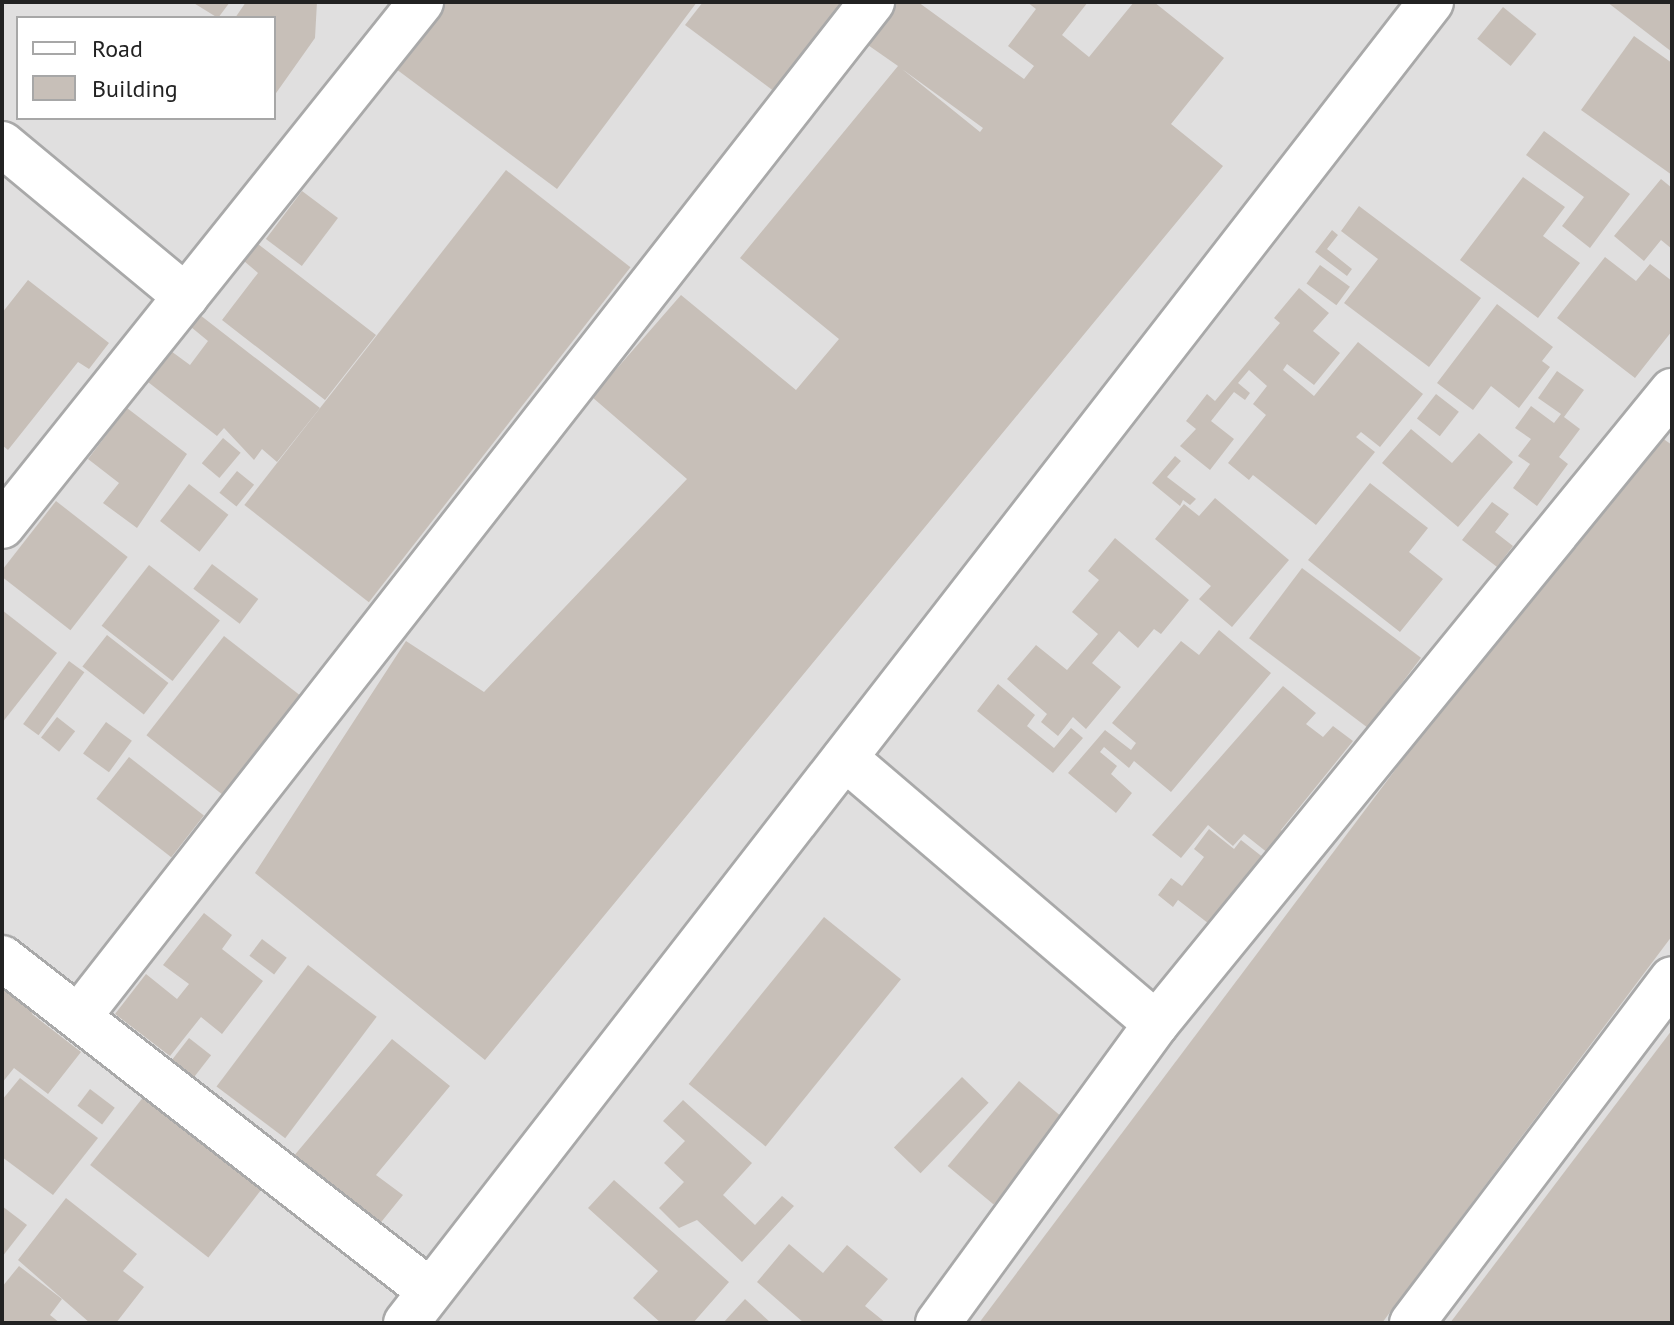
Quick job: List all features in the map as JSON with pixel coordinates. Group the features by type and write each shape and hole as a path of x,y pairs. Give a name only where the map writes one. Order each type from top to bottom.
{"street":[{"path":"2,526 421,2"},
{"path":"80,1015 872,2"},
{"path":"2,958 80,1015 418,1307 1431,2"},
{"path":"2,144 186,297"},
{"path":"938,1323 1156,1024 1672,391"},
{"path":"845,758 1156,1024"},
{"path":"1412,1323 1672,979"}],"shaded area":[{"path":"2,2 1672,2 1672,1323 2,1323"}],"building":[{"path":"192,2 230,2 220,16"},
{"path":"246,2 317,2 315,38 276,93 276,16 236,16"},
{"path":"441,2 697,2 557,189 392,66"},
{"path":"703,2 850,2 779,95 685,25"},
{"path":"895,2 918,2 1024,79 1034,66 1008,46 1036,9 1027,2 1088,2 1062,35 1089,57 1134,2 1154,2 1224,58 1171,124 1223,166 485,1060 255,873 406,641 484,692 687,479 592,397 681,295 796,390 839,339 740,258 898,66 865,43","holes":["902,69 983,128 980,132"]},
{"path":"1607,2 1672,2 1672,52"},
{"path":"1503,7 1536,34 1511,66 1477,39"},
{"path":"1634,36 1672,63 1672,175 1581,110"},
{"path":"1544,131 1630,194 1590,248 1562,226 1584,197 1526,155"},
{"path":"506,170 631,267 369,602 244,505"},
{"path":"1523,177 1565,207 1543,236 1580,263 1538,318 1460,260"},
{"path":"1661,179 1672,188 1672,249 1661,240 1644,261 1614,236"},
{"path":"302,191 338,218 302,266 266,239"},
{"path":"1359,206 1481,298 1429,367 1344,303 1378,259 1341,231"},
{"path":"1332,230 1338,235 1327,249 1352,269 1347,276 1315,252"},
{"path":"258,244 376,335 325,400 222,320 258,273 244,261"},
{"path":"1605,257 1636,281 1650,264 1672,281 1672,331 1635,378 1557,318"},
{"path":"1320,265 1350,287 1336,305 1306,284"},
{"path":"28,280 109,343 89,369 78,362 8,450 2,445 2,313"},
{"path":"1299,288 1329,313 1313,331 1340,353 1314,385 1287,364 1283,370 1314,396 1358,342 1423,394 1380,447 1361,432 1356,437 1375,452 1316,525 1253,475 1249,480 1228,463 1266,415 1253,404 1267,386 1249,370 1238,383 1250,393 1245,400 1234,392 1211,421 1234,439 1210,470 1180,446 1196,429 1186,421 1207,394 1215,401 1280,323 1274,318"},
{"path":"1497,304 1553,347 1542,361 1550,367 1519,408 1491,386 1473,410 1437,383"},
{"path":"200,315 320,408 277,462 262,449 254,460 224,428 217,436 148,382 156,372 144,364 160,343 190,365 208,341 191,327"},
{"path":"1557,371 1584,390 1564,417 1580,429 1559,457 1568,464 1537,506 1513,488 1530,464 1518,456 1531,439 1515,428 1531,406 1554,423 1561,414 1538,398"},
{"path":"1436,394 1459,412 1440,436 1417,418"},
{"path":"127,408 187,454 137,528 103,503 119,483 88,459"},
{"path":"1411,429 1452,463 1479,433 1513,462 1458,527 1382,463"},
{"path":"1651,430 1672,445 1672,936 1382,1323 979,1323"},
{"path":"223,438 241,453 219,478 202,463"},
{"path":"1175,456 1181,461 1167,477 1196,499 1190,505 1183,500 1180,506 1152,483"},
{"path":"237,471 254,485 236,507 219,493"},
{"path":"1370,483 1428,528 1409,552 1443,579 1400,632 1308,560"},
{"path":"189,484 228,515 199,552 160,521"},
{"path":"1215,498 1289,560 1232,627 1199,599 1211,586 1155,539 1184,504 1199,516"},
{"path":"56,501 128,557 70,630 2,577 2,570"},
{"path":"1492,502 1509,514 1495,532 1513,546 1497,567 1462,540"},
{"path":"1115,538 1189,600 1161,634 1154,629 1138,648 1119,631 1092,663 1121,687 1086,729 1073,717 1058,736 1041,722 1047,714 1007,679 1036,645 1067,670 1098,634 1072,612 1099,580 1088,571"},
{"path":"212,564 258,599 240,624 193,589"},
{"path":"149,565 220,620 173,681 102,626"},
{"path":"1302,568 1421,658 1368,728 1249,638"},
{"path":"2,610 57,653 2,723"},
{"path":"1219,630 1271,673 1171,792 1134,761 1129,768 1104,747 1100,752 1117,766 1111,774 1132,793 1116,813 1068,773 1105,730 1131,750 1136,743 1112,723 1181,641 1199,655"},
{"path":"107,635 168,683 144,715 82,667"},
{"path":"224,636 301,696 224,796 146,735"},
{"path":"69,661 84,672 39,735 23,724"},
{"path":"998,684 1035,715 1027,726 1054,748 1071,728 1083,738 1053,773 977,711"},
{"path":"1283,686 1316,713 1306,724 1323,737 1333,726 1353,741 1281,830 1289,837 1273,857 1244,834 1233,846 1208,825 1181,858 1152,835"},
{"path":"57,717 75,731 59,752 41,737"},
{"path":"106,722 132,741 109,772 83,754"},
{"path":"129,757 204,815 171,857 96,799"},
{"path":"1209,829 1234,849 1241,840 1269,862 1217,930 1178,900 1173,907 1158,895 1171,878 1182,886 1204,857 1194,849"},
{"path":"204,913 232,935 222,949 263,981 222,1034 201,1017 170,1056 115,1014 146,974 177,999 189,984 163,965"},
{"path":"824,917 901,979 766,1146 689,1084"},
{"path":"262,939 287,958 274,974 249,956"},
{"path":"2,963 45,997 32,1014 81,1052 48,1094 14,1068 2,1083"},
{"path":"308,965 377,1017 285,1138 217,1086"},
{"path":"1672,1030 1672,1323 1450,1323"},
{"path":"189,1038 211,1055 192,1080 170,1062"},
{"path":"392,1039 450,1086 376,1175 403,1195 378,1226 293,1157"},
{"path":"962,1077 989,1103 921,1173 894,1147"},
{"path":"20,1078 98,1138 53,1195 2,1157 2,1100"},
{"path":"1019,1081 1065,1120 994,1205 948,1166"},
{"path":"90,1089 115,1108 102,1124 77,1106"},
{"path":"148,1091 266,1183 208,1257 90,1165"},
{"path":"683,1100 752,1163 723,1195 755,1225 782,1196 794,1206 742,1262 697,1220 679,1228 659,1208 684,1182 664,1163 685,1141 663,1121"},
{"path":"614,1180 729,1282 693,1323 661,1323 633,1298 658,1271 588,1208"},
{"path":"66,1198 137,1254 123,1271 144,1287 116,1323 90,1323 18,1260"},
{"path":"2,1206 27,1225 2,1257"},
{"path":"789,1244 823,1273 847,1245 888,1279 865,1306 886,1323 804,1323 757,1282"},
{"path":"19,1266 62,1299 50,1315 60,1323 2,1323 2,1287"},
{"path":"745,1299 771,1323 723,1323"}]}
